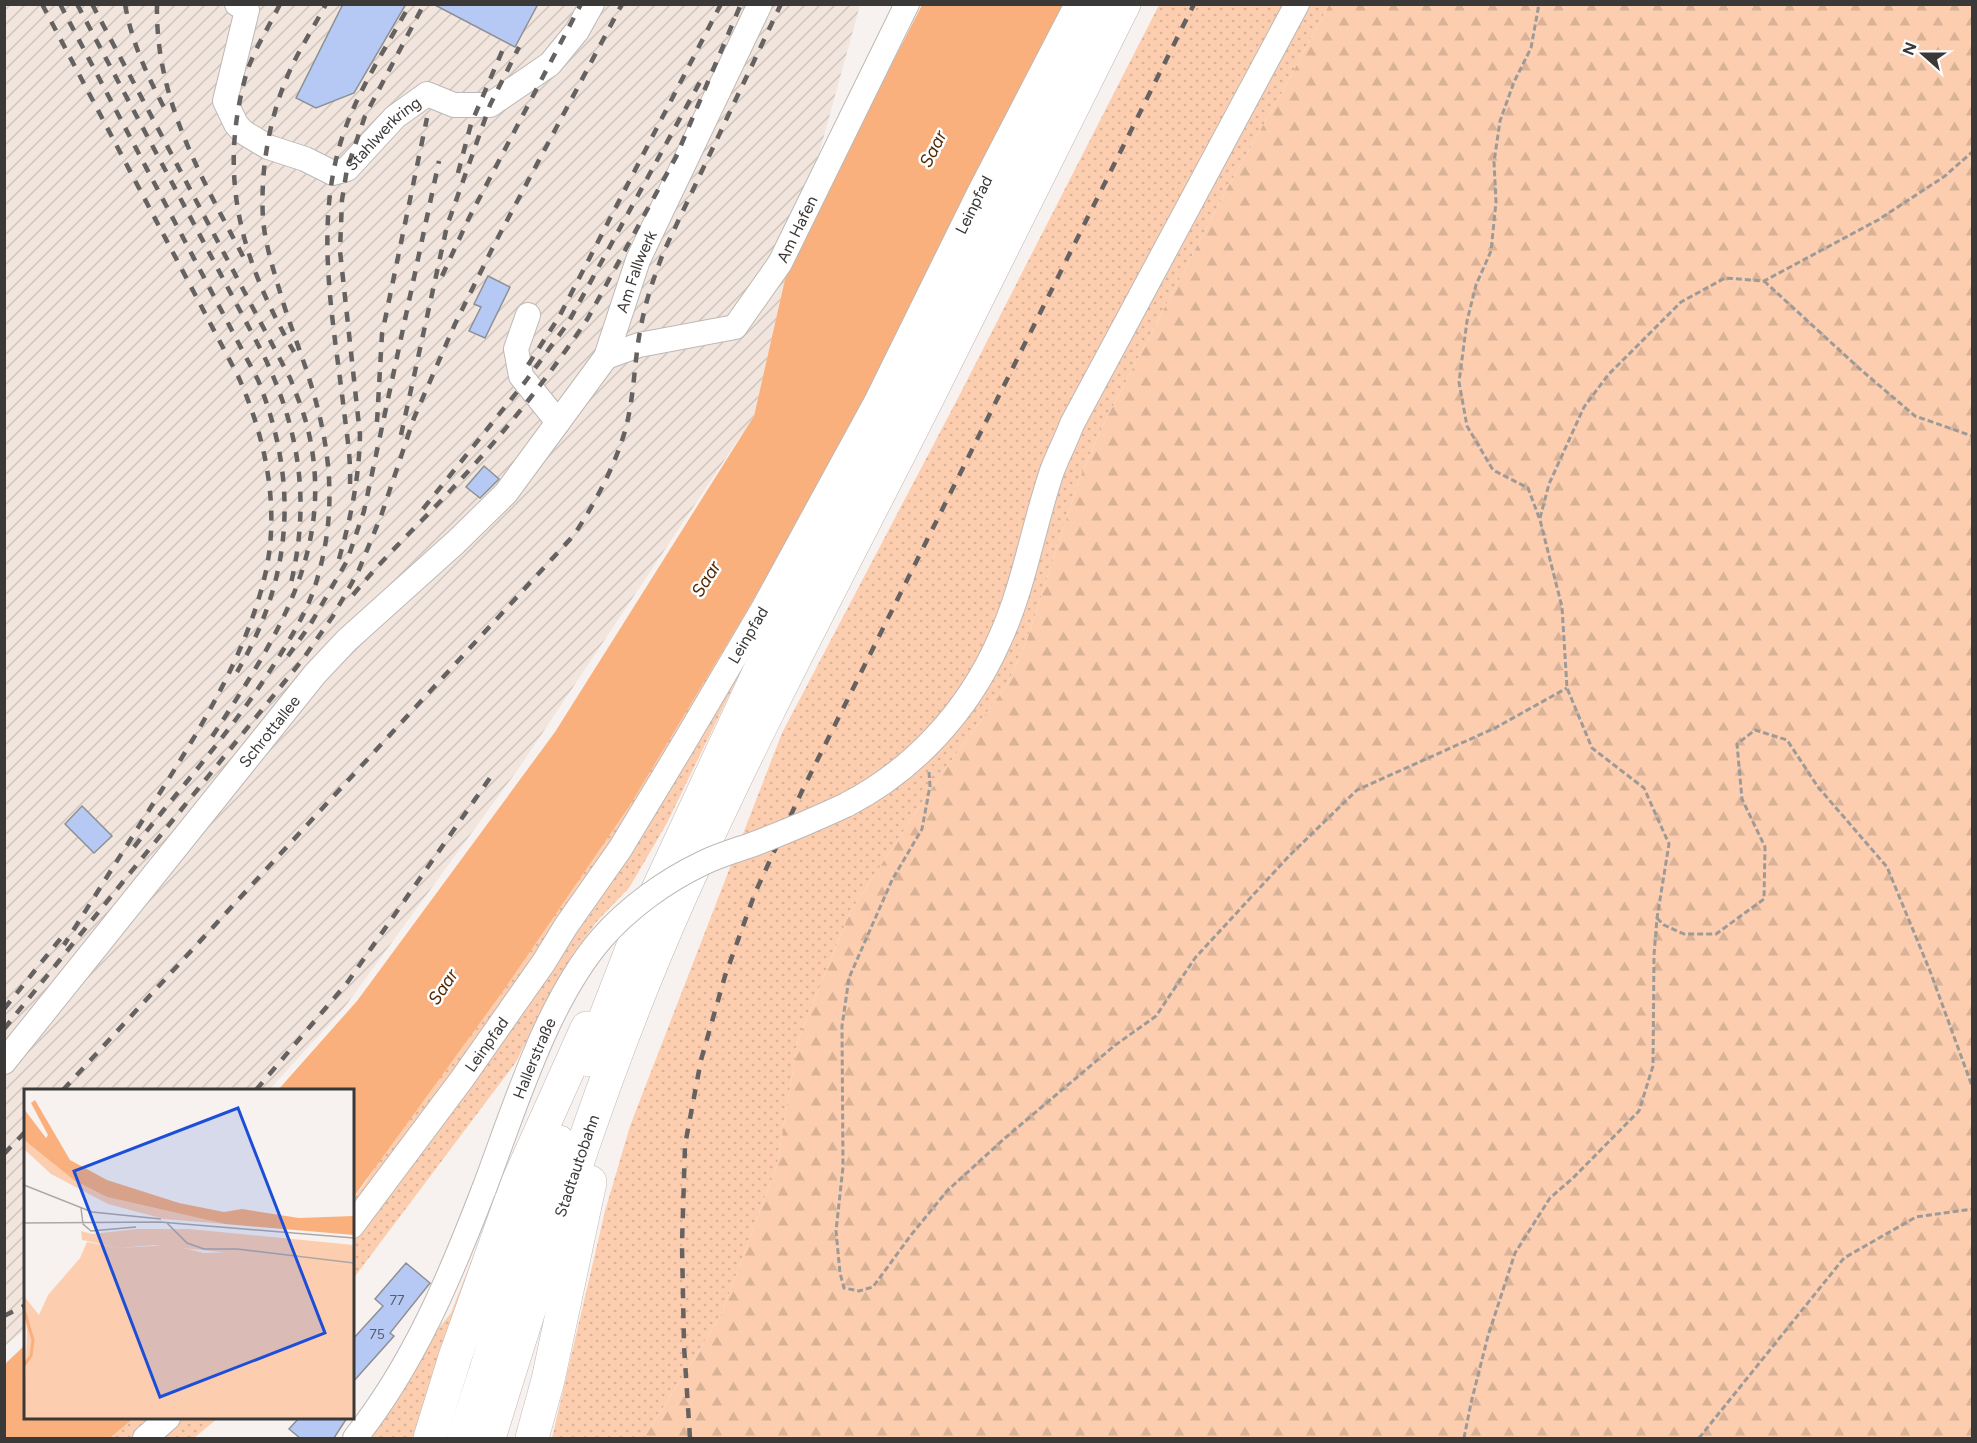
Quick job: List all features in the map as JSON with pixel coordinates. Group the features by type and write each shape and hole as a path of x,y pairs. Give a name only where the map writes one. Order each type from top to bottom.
{"highway":[{"path":"464,1438 563,1129 720,784 766,659 1096,4"},
{"path":"720,784 782,681 1124,4"},
{"name":"Stadtautobahn","path":"489,1438 648,941 680,897 720,784"},
{"path":"430,1438 458,1346 517,1184 584,1036 648,941"},
{"path":"532,1438 548,1380 587,1191 639,1021 648,941"}],"street":[{"name":"Stahlwerkring","path":"237,4 247,10 225,101 236,124 243,132 268,147 305,159 333,173 347,169 395,117 427,94 454,105 490,105 508,94 550,64 577,31 592,4"},
{"name":"Am Fallwerk","path":"558,422 606,357 638,260 760,4"},
{"name":"Am Hafen","path":"606,357 639,345 735,327 780,263 906,4"},
{"name":"Leinpfad","path":"354,1223 462,1078 544,962 566,926 620,849 693,728 764,607 876,402 978,195 1077,4"},
{"name":"Hallerstraße","path":"356,1438 399,1377 428,1325 539,1048 571,982 601,939 629,911 667,883 703,863 817,819 846,805 880,784 903,768 927,746 960,708 981,678 1000,640 1016,597 1053,470 1072,424 1297,4"},
{"path":"528,315 516,349 521,376 558,422"},
{"name":"Schrottallee","path":"4,1062 315,674 347,640 456,542 506,493 558,422"},
{"path":"145,1438 167,1419"}],"path":[{"path":"1464,1438 1488,1336 1515,1253 1550,1198 1639,1111 1653,1066 1654,955 1657,918 1669,844 1644,788 1592,748 1567,688 1562,607 1540,520 1528,488 1492,470 1467,426 1459,382 1471,303 1491,251 1496,202 1494,162 1500,121 1514,82 1531,48 1539,4"},
{"path":"1540,520 1549,484 1584,407 1608,375 1681,302 1725,278 1764,280 1878,220 1945,176 1972,152"},
{"path":"1764,280 1860,369 1915,416 1972,436"},
{"path":"927,746 930,786 922,828 892,880 849,978 842,1026 843,1167 836,1231 840,1273 844,1288 859,1291 873,1287 947,1191 1005,1138 1114,1046 1156,1016 1195,958 1289,856 1357,790 1496,728 1567,688"},
{"path":"1657,918 1664,925 1684,934 1716,934 1764,899 1765,847 1742,799 1737,744 1755,730 1787,740 1818,787 1887,867 1930,970 1972,1086"},
{"path":"1699,1438 1844,1258 1916,1217 1972,1209"}],"shaded area":[{"path":"5,5 860,5 788,266 754,416 519,768 344,1008 270,1089 24,1089 24,1330 5,1346"}],"green space":[{"path":"1159,5 1329,5 1229,185 1103,425 1079,480 1027,640 1007,685 940,776 850,912 798,1040 777,1165 721,1315 644,1438 552,1438 605,1211 630,1126 782,733 959,396"},
{"path":"1329,5 1972,5 1972,1438 644,1438 721,1315 777,1165 798,1040 850,912 940,776 1007,685 1027,640 1079,480 1103,425 1229,185"},
{"path":"887,370 667,823 629,888 598,920 573,954 516,1062 354,1278 354,1197 844,442"},
{"path":"475,1251 415,1438 370,1438 399,1396 437,1330 451,1313"},
{"path":"133,1419 217,1419 194,1438 110,1438"}],"water":[{"name":"Saar","path":"922,5 1066,5 844,442 740,622 630,805 503,991 354,1197 354,1089 279,1089 357,1001 555,732 754,416 788,266"},
{"path":"24,1346 24,1419 133,1419 110,1438 5,1438 5,1364"}],"building":[{"path":"343,4 406,4 354,93 316,108 296,98"},
{"path":"433,4 538,4 515,47"},
{"path":"488,276 510,287 485,338 469,331 481,307 474,304"},
{"path":"484,466 499,479 480,498 466,487"},
{"path":"82,806 112,836 94,853 65,824"},
{"path":"406,1263 430,1283 390,1333 394,1336 354,1381 354,1338 383,1306 375,1299"},
{"path":"298,1419 346,1419 334,1438 300,1438 289,1429"}],"railway":[{"path":"42,4 238,376 256,422 262,447 267,471 271,521 266,571 257,603 219,694 186,751 64,945"},
{"path":"60,4 258,380 271,418 280,455 284,492 284,529 279,565 270,601 256,636 237,672"},
{"path":"77,4 262,352 275,381 293,438 298,467 300,526 290,587"},
{"path":"92,4 290,378 309,434 315,478 313,520 305,560 292,598 274,635 208,743"},
{"path":"125,4 137,48 168,115"},
{"path":"157,4 158,39 173,106 198,168 245,260"},
{"path":"280,4 246,75 238,113 234,149 235,184 248,252 260,285 294,352"},
{"path":"134,847 225,734 275,663 310,599 324,550 328,525 329,475 322,425 270,256 264,228 262,200 268,141 278,102 292,66 326,4"},
{"path":"350,484 327,246 332,180 339,148 352,110 410,4"},
{"path":"339,559 354,498 360,435 340,251 342,200 347,169 365,116 424,4"},
{"path":"442,276 469,218 581,4"},
{"path":"4,1029 303,659 333,616 358,572 381,516 414,418 455,324 494,245 622,4"},
{"path":"528,365 559,317 721,4"},
{"path":"353,595 496,439 544,380 588,318 676,157 741,4"},
{"path":"64,1089 574,535 603,485 625,431 631,404 642,321 664,251 781,4"},
{"path":"690,1438 684,1346 682,1244 685,1145 701,1060 725,976 755,893 802,791 1194,4"},
{"path":"458,173 471,124 506,42"},
{"path":"401,435 447,226 490,105 519,47"},
{"path":"423,509 525,382 568,323 701,80"},
{"path":"377,422 382,334 427,118"},
{"path":"288,656 310,625 347,561 364,511 439,161"},
{"path":"257,1089 347,983 492,775"},
{"path":"4,1009 65,933"},
{"path":"4,1154 24,1133"},
{"path":"4,1316 24,1306"}]}
